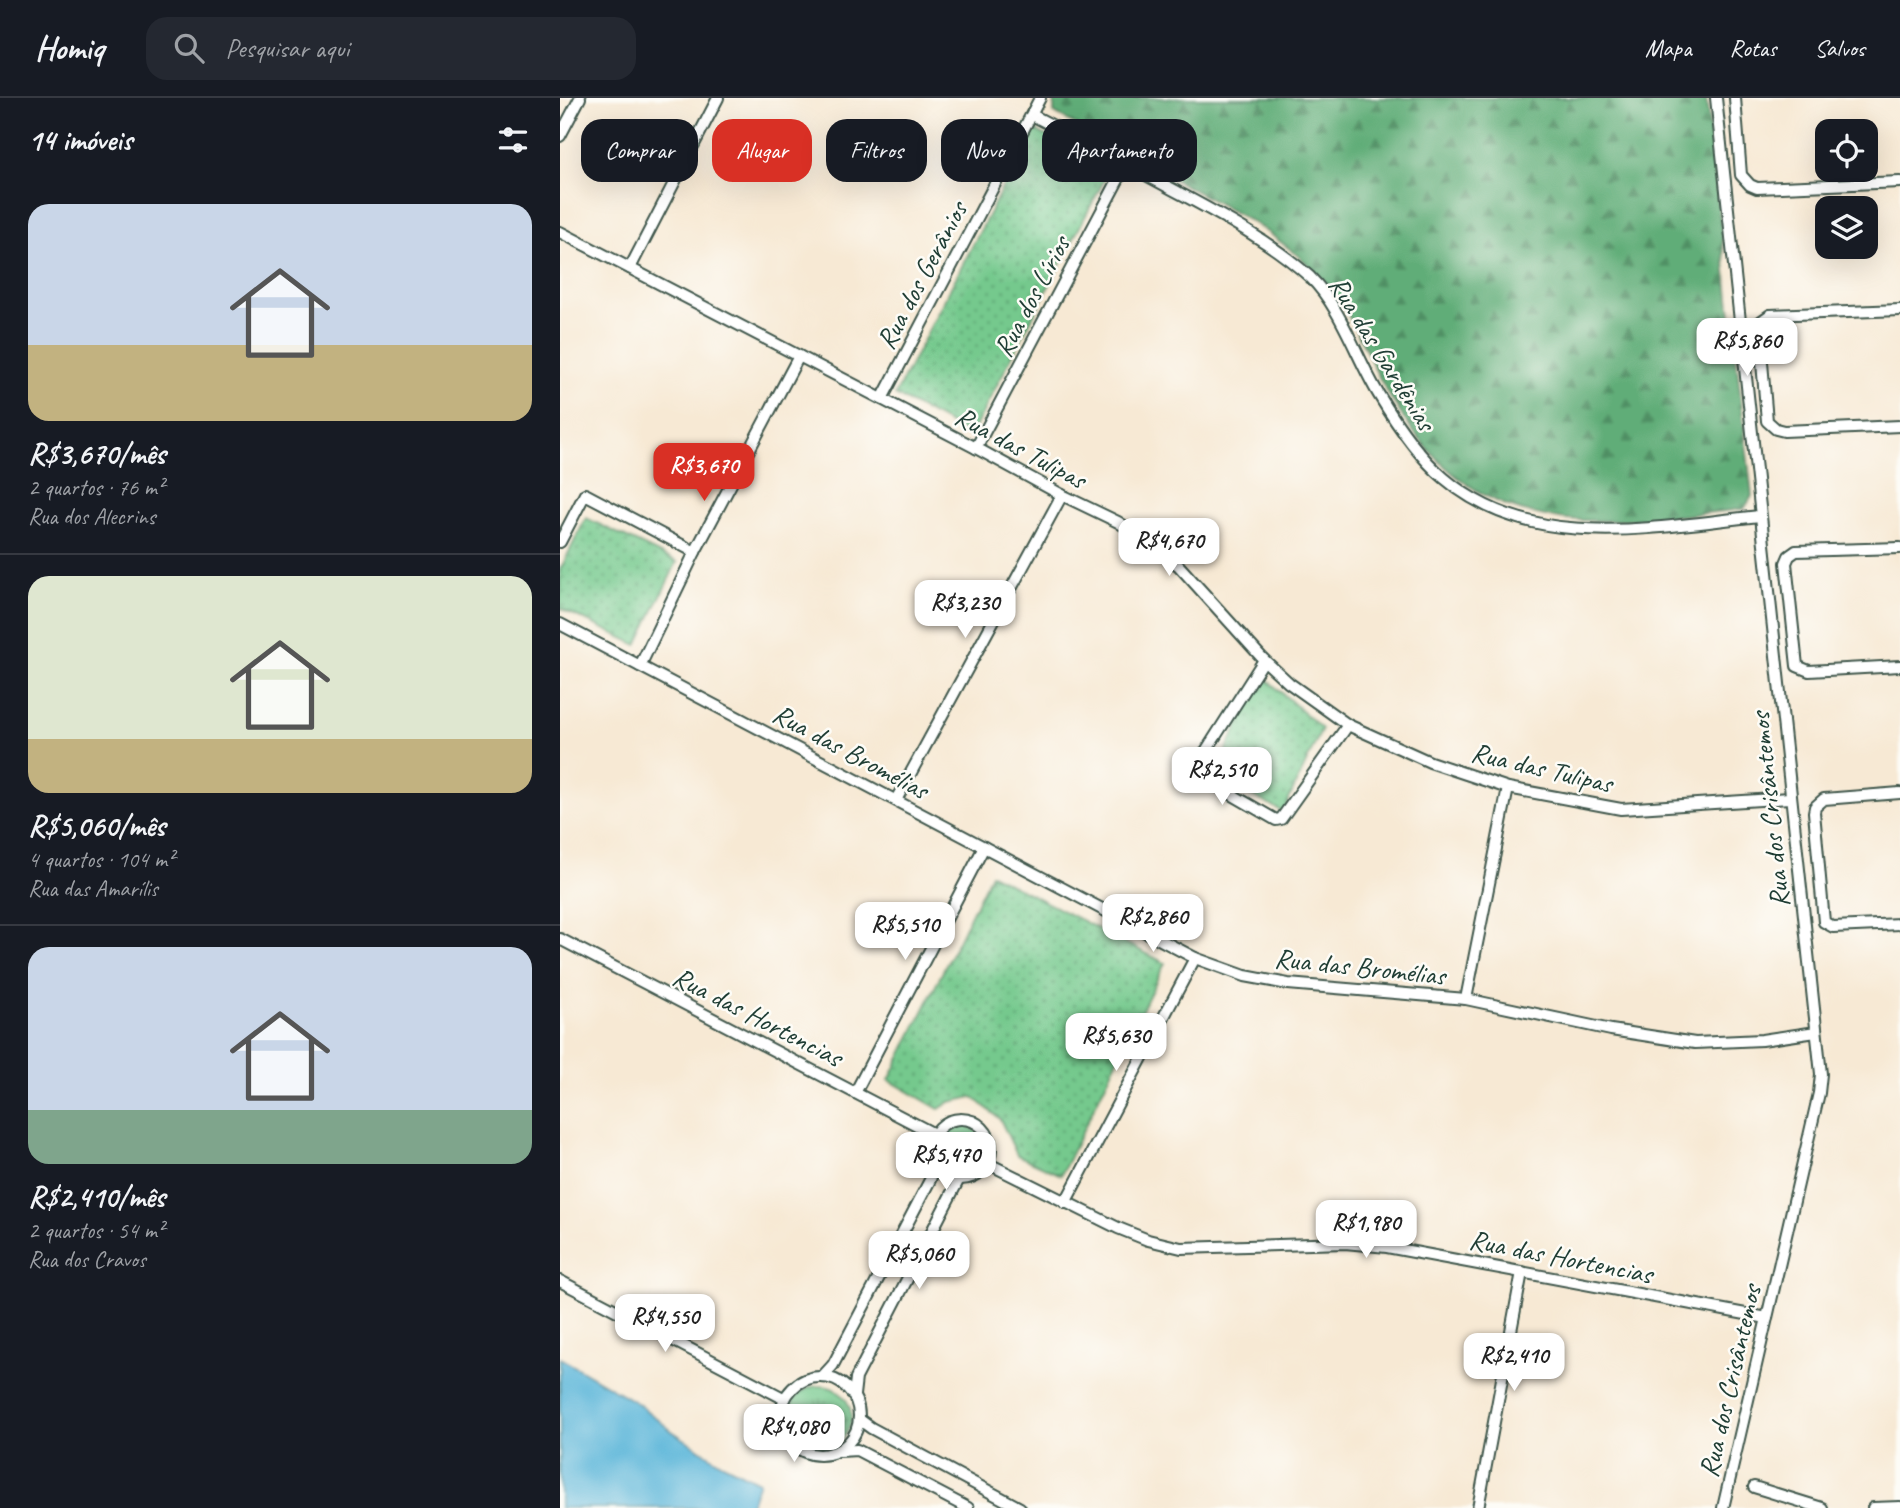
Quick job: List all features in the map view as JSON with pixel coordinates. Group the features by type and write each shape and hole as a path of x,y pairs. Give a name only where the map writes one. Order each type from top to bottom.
{"street":[{"path":"560,136 579,98"},
{"path":"630,268 718,98"},
{"name":"Rua dos Gerânios","path":"881,399 1040,98"},
{"name":"Rua dos Crisântemos","path":"1716,98 1821,1074 1819,1093 1723,1508"},
{"path":"1735,98 1741,175 1750,185 1757,188 1900,182"},
{"name":"Rua das Gardênias","path":"1032,114 1042,119"},
{"name":"Rua dos Lírios","path":"976,448 1117,182"},
{"name":"Rua das Gardênias","path":"1158,182 1244,228 1311,279 1335,311 1379,395 1415,449 1445,480 1474,498 1511,517 1553,527 1589,531 1625,530 1759,516"},
{"name":"Rua das Tulipas","path":"560,232 1118,522 1155,546 1179,566 1264,660 1289,683 1348,725 1430,762 1508,788 1621,809 1790,798"},
{"path":"1900,310 1770,315 1760,322 1759,327 1767,421 1771,426 1784,431 1900,426"},
{"path":"640,666 695,552 799,356"},
{"path":"560,542 585,494 695,552"},
{"path":"896,800 1062,495"},
{"path":"1900,548 1796,551 1789,556 1786,563 1797,666 1809,671 1900,666"},
{"name":"Rua das Bromélias","path":"560,624 1195,958 1245,976 1288,984 1466,999 1611,1030 1695,1043 1762,1040 1816,1032"},
{"path":"1264,660 1197,765 1198,775 1276,820 1281,819 1348,725"},
{"path":"1466,999 1508,788"},
{"path":"1900,793 1824,799 1815,807 1814,812 1824,922 1833,927 1900,924"},
{"path":"855,1093 984,847"},
{"name":"Rua das Hortencias","path":"560,939 934,1134"},
{"path":"1065,1203 1195,958"},
{"path":"950,1120 971,1120 986,1133 990,1143 991,1153 987,1163 975,1175 959,1179 949,1177 935,1165 930,1149 934,1134 950,1120"},
{"name":"Rua das Hortencias","path":"987,1163 1128,1232 1181,1248 1345,1242 1387,1247 1767,1318"},
{"path":"822,1377 833,1365 930,1180 935,1165"},
{"path":"854,1395 856,1378 959,1179"},
{"path":"1478,1508 1521,1272"},
{"path":"560,1281 785,1399"},
{"path":"840,1451 854,1438 860,1420 854,1395 840,1382 822,1377 807,1380 794,1387 785,1399 781,1415 784,1432 793,1445 808,1454 824,1456 840,1451 858,1450 968,1508"},
{"path":"860,1420 1020,1508"},
{"path":"1754,1487 1822,1508"},
{"path":"1873,1508 1900,1507"}],"green space":[{"path":"1054,98 1706,98 1752,496 1744,509 1634,520 1585,520 1539,515 1497,501 1457,477 1420,440 1385,388 1355,327 1326,282 1303,260 1252,222 1179,182 1197,182 1197,119 1065,119 1054,113"},
{"path":"1033,129 1042,134 1042,182 1103,182 971,435 895,395 1006,182 1028,182 1028,139"},
{"path":"586,518 677,562 637,645 560,608 560,570"},
{"path":"1262,675 1322,729 1283,812 1214,776"},
{"path":"991,874 1165,963 1061,1175 1017,1155 1000,1119 973,1097 950,1102 939,1109 889,1080"},
{"path":"961,1125 978,1132 985,1149 978,1166 961,1173 944,1166 937,1149 944,1132"},
{"path":"820,1386 842,1395 851,1417 842,1439 820,1448 798,1439 789,1417 798,1395"}],"water":[{"path":"560,1358 637,1403 672,1431 721,1463 759,1482 749,1508 560,1508"}]}
